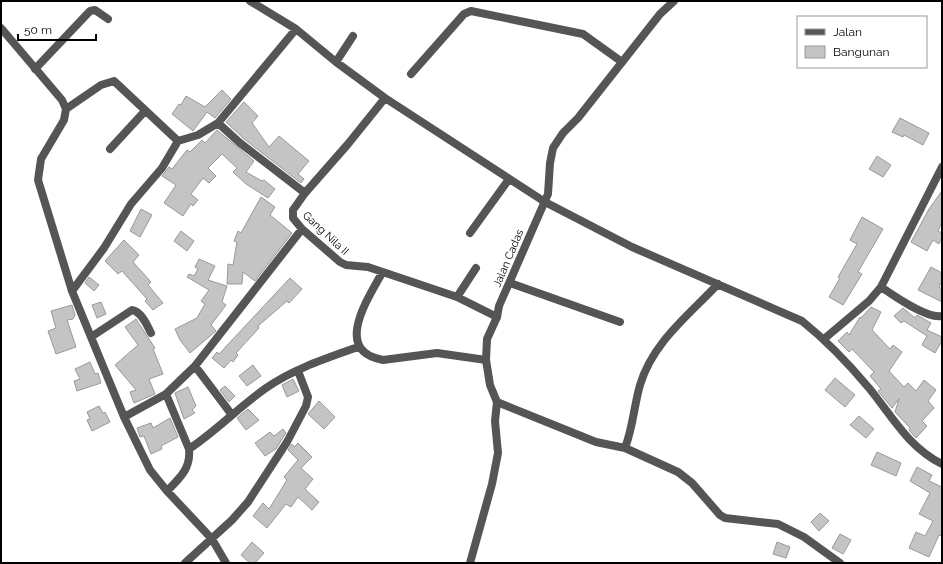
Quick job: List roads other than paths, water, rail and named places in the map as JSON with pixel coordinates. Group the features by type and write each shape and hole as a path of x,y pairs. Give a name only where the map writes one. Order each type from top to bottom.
{"street":[{"path":"250,1 296,29 336,62 385,98 544,202 632,247 802,321 824,339 869,388 898,428 918,449 942,464"},
{"name":"Jalan Cadas","path":"470,563 496,466 498,453 495,421 496,402 490,385 486,360 487,339 497,317 499,306 544,202 550,184 551,156 557,142 660,14 674,1"},
{"path":"35,69 90,11 95,10 108,19"},
{"path":"412,74 461,17 471,11 583,34 622,62"},
{"path":"1,28 62,100 66,109 62,125 41,159 38,180 72,291 124,417 150,470 167,491 212,539 226,563"},
{"path":"72,291 104,248 131,204 162,168 178,141 198,135 218,123 296,29"},
{"path":"336,62 353,36"},
{"path":"66,109 101,84 112,80 178,141"},
{"path":"218,123 240,143 305,192 348,144 385,98"},
{"path":"110,149 145,111"},
{"path":"824,339 869,301 880,287 942,167"},
{"path":"470,233 509,179"},
{"name":"Gang Nila II","path":"305,192 292,214 295,222 343,264 362,266 457,297 497,317"},
{"path":"124,417 166,394 195,366 302,229"},
{"path":"457,297 476,268"},
{"path":"382,273 367,300 357,329 356,340 358,347 368,356 383,360 437,353 486,360"},
{"path":"510,282 620,322"},
{"path":"625,448 630,436 640,385 648,364 665,337 689,315 718,284"},
{"path":"880,287 916,308 934,316 942,316"},
{"path":"91,337 132,310 137,312 143,318 152,333"},
{"path":"189,449 209,436 232,415 266,388 282,378 323,359 358,347"},
{"path":"195,366 232,415"},
{"path":"185,563 232,520 248,502 287,442 306,406 308,397 298,371"},
{"path":"166,394 189,449 187,467 184,474 167,491"},
{"path":"496,402 581,437 625,448 678,472 692,483 720,515 725,518 778,524 804,537 840,563"}]}
